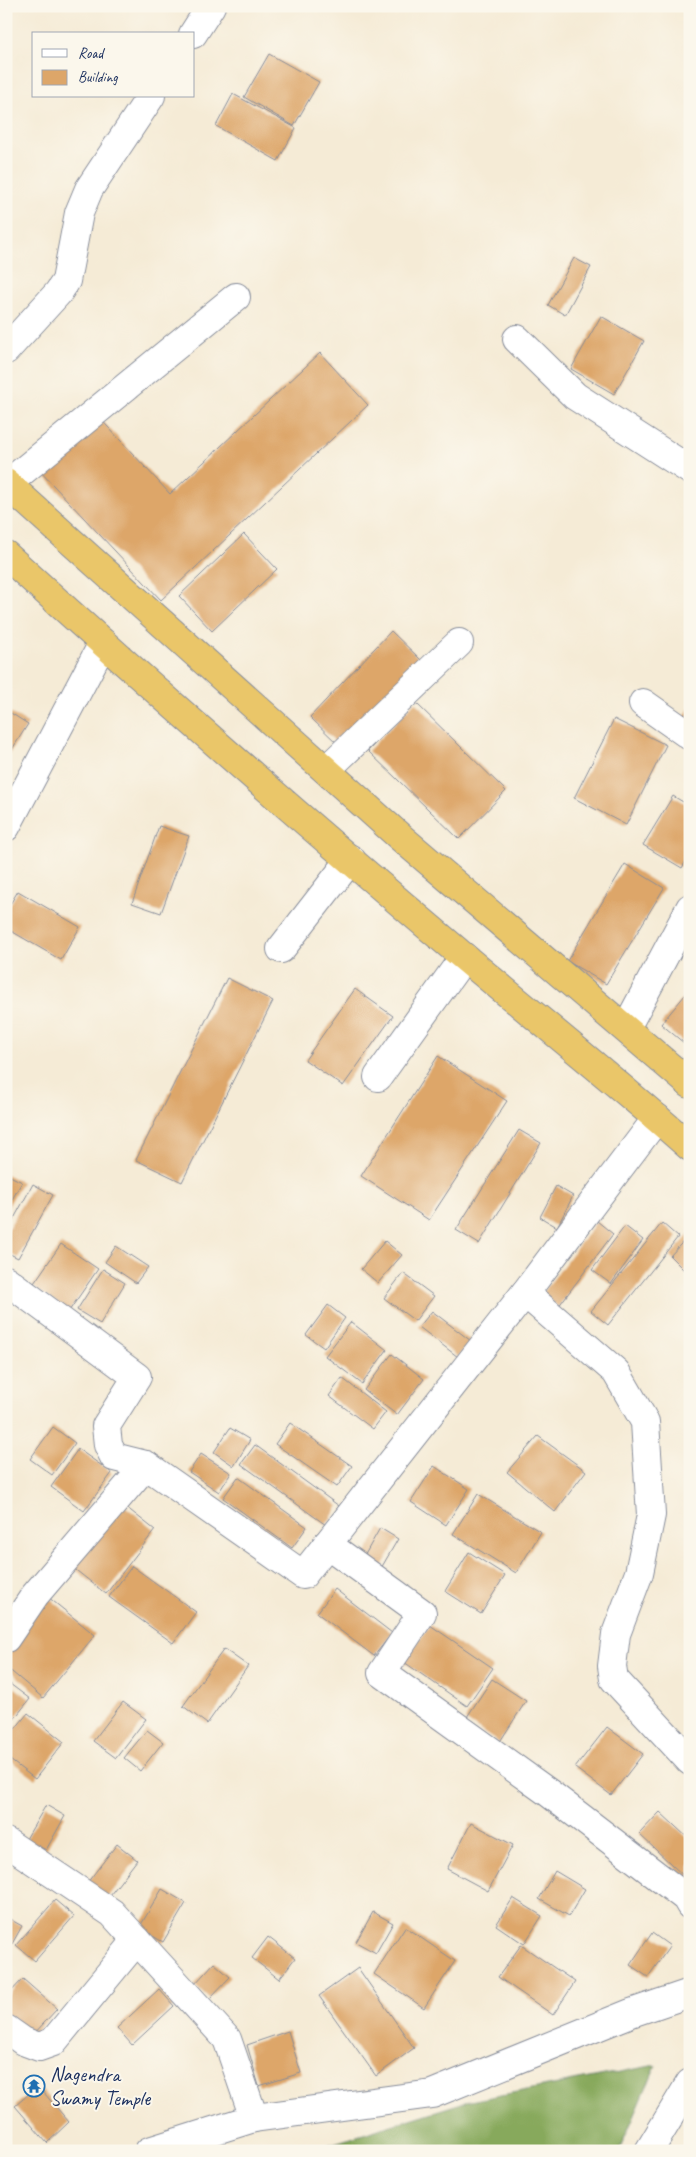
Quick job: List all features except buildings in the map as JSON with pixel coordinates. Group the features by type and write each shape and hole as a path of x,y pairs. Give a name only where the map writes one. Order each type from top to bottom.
{"highway":[{"path":"7,483 398,836 690,1084"},
{"path":"6,555 103,643 464,957 592,1061 690,1147"}],"street":[{"path":"194,32 212,6"},
{"path":"6,350 58,293 66,281 79,213 89,189 150,98"},
{"path":"7,483 236,297"},
{"path":"517,339 575,396 690,470"},
{"path":"6,827 103,643"},
{"path":"326,770 459,643"},
{"path":"643,703 690,736"},
{"path":"281,949 352,859"},
{"path":"626,1028 690,908"},
{"path":"378,1077 464,957"},
{"path":"6,1280 137,1377 106,1426 108,1445 114,1457 146,1465 303,1575 658,1118"},
{"path":"524,1292 616,1372 646,1422 651,1515 639,1573 616,1634 612,1666 614,1679 690,1761"},
{"path":"6,1638 35,1595 146,1465"},
{"path":"327,1544 422,1613 382,1672 549,1793 686,1898 690,1904"},
{"path":"6,1842 112,1913 227,2039 254,2118"},
{"path":"6,2029 23,2041 39,2047 52,2042 137,1940"},
{"path":"149,2151 254,2118 432,2094 631,2013 690,1993"},
{"path":"649,2151 690,2083"}],"green space":[{"path":"656,2065 619,2151 309,2151 465,2102"}],"place":[{"name":"Nagendra Swamy Temple","path":"34,2086"}]}
